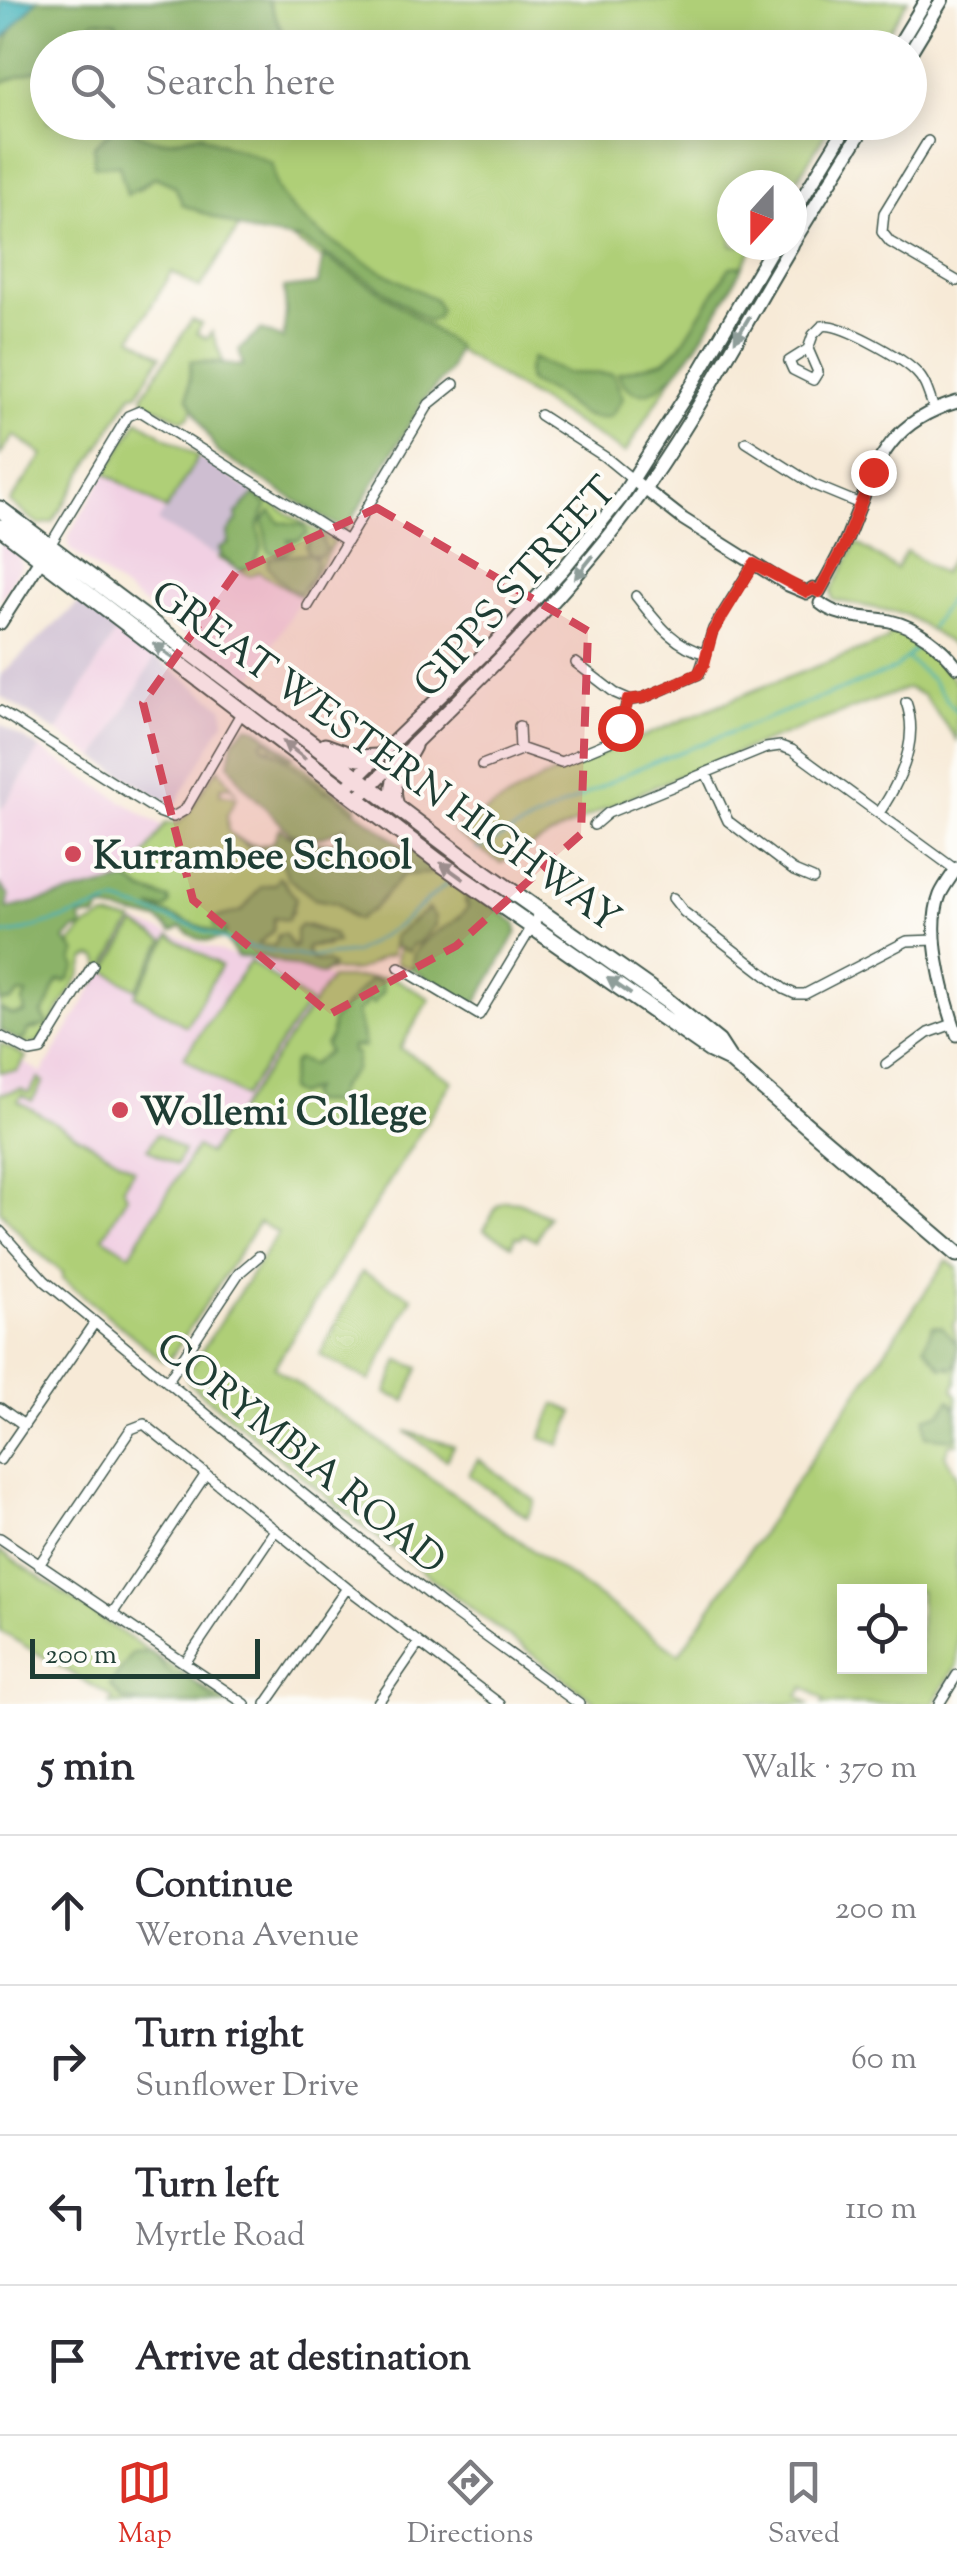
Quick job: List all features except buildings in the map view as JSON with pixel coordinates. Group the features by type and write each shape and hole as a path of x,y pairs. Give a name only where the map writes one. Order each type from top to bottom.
{"highway":[{"name":"GREAT WESTERN HIGHWAY","path":"0,509 45,552 242,710 358,788 532,926 710,1050 729,1058"},
{"name":"GREAT WESTERN HIGHWAY","path":"0,527 45,552 308,739 358,788 396,806 718,1042 729,1058 957,1254"},
{"path":"308,739 358,758 378,758"},
{"path":"396,806 393,784 413,746"}],"main road":[{"path":"907,30 926,0"},
{"path":"924,30 942,0"},
{"path":"807,191 839,140"},
{"name":"GIPPS STREET","path":"807,220 855,140"},
{"name":"GIPPS STREET","path":"358,788 378,758 442,698 638,485 766,260"},
{"name":"GIPPS STREET","path":"358,788 413,746 575,578 782,260"},
{"path":"0,623 45,552"}],"street":[{"path":"928,141 884,213 882,232 890,242 954,279 957,267"},
{"path":"868,234 882,232"},
{"path":"823,313 826,325"},
{"path":"808,349 814,335 826,325"},
{"path":"826,325 842,328 915,370 934,409"},
{"path":"308,606 430,404 454,384"},
{"path":"815,596 840,553 888,444 906,425 934,409 957,402"},
{"path":"45,552 128,416 136,411 347,541"},
{"name":"GIPPS STREET","path":"540,416 638,485"},
{"path":"746,442 814,485 860,504"},
{"path":"638,485 754,564 815,596 835,613 892,621 910,628 939,647 957,666"},
{"path":"576,664 628,700 643,698 696,676 703,668 712,633 754,564"},
{"path":"636,596 670,636 691,650 706,654"},
{"path":"482,765 520,750 560,762 609,742 618,733 628,700"},
{"path":"880,814 903,775 910,715 906,702"},
{"path":"0,712 159,812 174,817 184,810 242,710"},
{"path":"519,726 520,750"},
{"path":"594,825 608,813 766,748 784,747 956,869 938,901 936,940 955,1030 928,1034 886,1064"},
{"path":"706,773 730,823 794,871 814,880"},
{"path":"672,898 684,912 795,994 805,994 907,942 936,940"},
{"path":"399,968 479,1015 542,910"},
{"path":"0,1036 30,1052 40,1050 93,965"},
{"name":"CORYMBIA ROAD","path":"0,1231 37,1274 167,1382 387,1561 579,1704"},
{"path":"167,1382 239,1273 259,1256"},
{"path":"0,1460 95,1322"},
{"path":"0,1408 24,1424"},
{"path":"40,1564 137,1424 151,1427 486,1700 500,1704"},
{"path":"112,1614 206,1474"},
{"path":"185,1663 275,1530"},
{"path":"0,1538 245,1704"},
{"path":"266,1704 347,1588"},
{"path":"377,1704 419,1643"},
{"path":"939,1704 957,1675"}],"highlighted area":[{"path":"377,508 588,631 581,834 456,946 330,1014 193,900 143,703 236,572"}],"shaded area":[{"path":"198,457 257,494 218,558 158,522"},
{"path":"106,473 166,510 159,522 237,570 250,576 258,572 302,597 254,675 242,678 70,549 68,537"},
{"path":"0,540 19,555 21,566 0,601"},
{"path":"81,601 118,628 57,732 0,696 0,675"},
{"path":"118,628 155,657 96,758 57,732"},
{"path":"155,657 223,707 225,720 174,807 96,758"},
{"path":"0,724 40,749 2,809 0,807"},
{"name":"Kurrambee School","path":"40,749 163,827 128,880 0,911 0,807 3,808"},
{"name":"Wollemi College","path":"133,921 237,957 263,957 331,978 208,1155 196,1148 103,1296 46,1260 0,1210 0,1049 42,1073"}],"green space":[{"path":"0,0 908,0 889,30 30,30 30,140 101,140 94,146 94,165 119,164 138,190 155,177 175,186 184,205 239,227 200,288 172,272 132,337 161,356 138,393 132,394 53,522 39,525 10,502 43,455 14,435 0,455"},
{"path":"33,0 268,0 282,30 120,30 116,22 95,20 86,30 30,30 30,73 0,83 8,38"},
{"path":"101,140 212,140 272,164 277,187 302,219 347,251 435,299 440,310 436,318 428,321 302,240 251,232 183,205 175,186 155,177 127,195 119,165 94,166 94,146"},
{"path":"145,140 821,140 803,170 717,170 717,260 746,260 625,453 468,357"},
{"path":"323,256 457,347 450,370 425,399 345,531 217,452 188,398 191,361 243,366 239,350 261,330 283,339 284,288 318,284"},
{"path":"743,266 696,346 664,384 648,392 633,391 625,385 618,373 664,361 681,345 730,267"},
{"path":"192,320 201,324 197,333 207,339 212,332 223,362 191,361 188,398 193,407 190,416 182,420 145,402 143,395"},
{"path":"532,358 566,373 613,374 623,398 611,416 596,418 582,414 555,394 529,382 527,372"},
{"path":"138,420 198,457 166,510 106,473"},
{"path":"255,494 267,506 258,527 262,547 252,566 239,570 222,557 219,548 229,543 228,533 237,520 236,514"},
{"path":"257,494 334,542 302,597 258,572 250,576 218,558"},
{"path":"271,511 279,522 302,525 308,533 298,540 288,540 293,547 284,554 268,551 263,521"},
{"path":"321,537 326,549 321,556 311,555 317,560 312,577 299,593 287,587 268,567 268,558 308,554 310,538"},
{"path":"857,543 896,569 906,551 942,574 957,549 957,648 905,614 833,600 831,591"},
{"path":"890,631 928,652 957,684 957,740 923,695 908,688 649,789 501,863 453,831 543,778 887,640"},
{"path":"247,726 256,728 293,756 289,758 266,739 262,742 264,747 516,923 517,932 477,1002 469,1003 411,969 419,946 456,920 468,906 463,889 440,873 403,875 373,909 357,920 336,903 315,899 288,878 279,853 251,849 231,834 246,843 262,845 273,842 279,828 298,840 327,843 335,842 345,827 318,838 290,833 242,784 229,764 233,740"},
{"path":"266,739 357,807 354,811 264,747 262,742"},
{"path":"219,768 236,793 231,786 221,787 220,794 237,797 227,815 228,831 246,846 279,853 315,899 336,903 352,918 403,874 439,872 466,894 465,903 469,906 421,945 411,969 396,963 398,948 420,941 435,925 428,909 393,937 392,955 348,971 330,971 332,966 327,962 312,960 306,951 308,947 327,946 334,935 308,925 292,948 257,944 273,931 274,918 293,912 284,881 261,887 242,911 215,918 227,933 150,908 161,910 158,894 142,891 129,880 166,823 178,823 184,817"},
{"path":"279,877 296,898 288,920 274,918 273,931 258,944 275,946 278,935 285,934 293,948 296,930 301,925 334,935 337,942 308,946 306,950 312,960 332,966 322,975 263,957 237,957 224,937 201,940 182,927 172,932 159,920 101,909 96,917 80,917 84,928 74,930 65,940 76,953 72,960 76,967 68,981 59,980 56,984 42,1013 47,1025 27,1030 19,1041 0,1030 0,1009 13,1015 25,1013 23,1001 27,994 0,1001 0,885 9,896 7,909 128,880 143,891 169,899 166,909 151,908 221,934 226,933 225,929 214,926 215,918 242,911 261,887 275,884"},
{"path":"428,909 435,917 435,925 409,952 395,947 393,937"},
{"path":"105,917 133,921 94,985 89,981 101,965 98,958 91,956 85,960 81,974 39,1043 26,1045 19,1041 24,1039 26,1030 47,1022 42,1013 59,980 64,982 73,948 70,944 84,928"},
{"path":"135,924 164,941 136,989 106,971"},
{"path":"170,936 221,966 186,1026 135,995"},
{"path":"250,961 309,1002 243,1097 184,1057"},
{"path":"331,978 394,978 430,999 400,1048 452,1081 274,1367 679,1654 947,1260 957,1268 957,1319 953,1324 957,1344 942,1327 934,1358 941,1367 957,1348 957,1382 953,1389 957,1396 956,1412 950,1400 953,1439 957,1435 957,1444 950,1444 945,1455 957,1476 957,1665 933,1704 822,1704 824,1700 804,1687 798,1696 808,1704 598,1704 361,1525 188,1382 186,1375 278,1233 259,1222 169,1360 163,1361 62,1278 63,1273 32,1247 0,1210 0,1094 21,1089 29,1093 38,1079 43,1082 32,1101 22,1095 18,1101 134,1169 123,1187 127,1196 103,1237 130,1254 196,1147 208,1154"},
{"path":"371,979 381,982 383,991 373,1004 367,1000 357,1012 365,1046 352,1047 357,1054 355,1070 340,1086 334,1103 311,1102 308,1096 312,1089 297,1095 288,1090 293,1063 298,1059 311,1065 328,1052 325,1045 331,1036 332,1021"},
{"path":"20,993 28,993 26,1012 13,1015 0,1009 0,1001 11,1001"},
{"path":"0,1043 26,1057 17,1071 0,1072"},
{"path":"157,1134 184,1151 176,1165 148,1149"},
{"path":"505,1201 519,1202 548,1216 536,1240 523,1234 521,1238 516,1236 512,1245 484,1230 497,1206"},
{"path":"362,1272 412,1297 370,1381 320,1355"},
{"path":"933,1326 942,1327 957,1344 956,1364 951,1369 942,1368 924,1346"},
{"path":"399,1360 419,1368 406,1401 386,1393"},
{"path":"950,1400 957,1411 957,1435 953,1439 926,1436 925,1418 941,1413"},
{"path":"555,1404 574,1412 560,1445 541,1438"},
{"path":"405,1431 454,1446 446,1460"},
{"path":"478,1459 535,1501 527,1517 469,1475"},
{"path":"0,1551 228,1704 110,1704 113,1698 0,1631"},
{"path":"151,1652 173,1675 191,1679 219,1704 144,1704 123,1700 110,1685 133,1653"}],"water":[{"path":"0,0 37,0 0,43"}],"waterway":[{"path":"931,627 957,587"},
{"path":"476,850 636,769 895,669 918,646"},
{"path":"907,659 931,679 957,713"},
{"path":"0,935 117,902 193,926 236,945 307,957 354,953 400,924 451,880"}],"place":[{"name":"Kurrambee School","path":"73,854"},
{"name":"Wollemi College","path":"120,1110"}],"route":[{"path":"620,728 628,700 643,698 701,671 712,633 754,564 788,584 819,592 844,546 873,472"}]}
